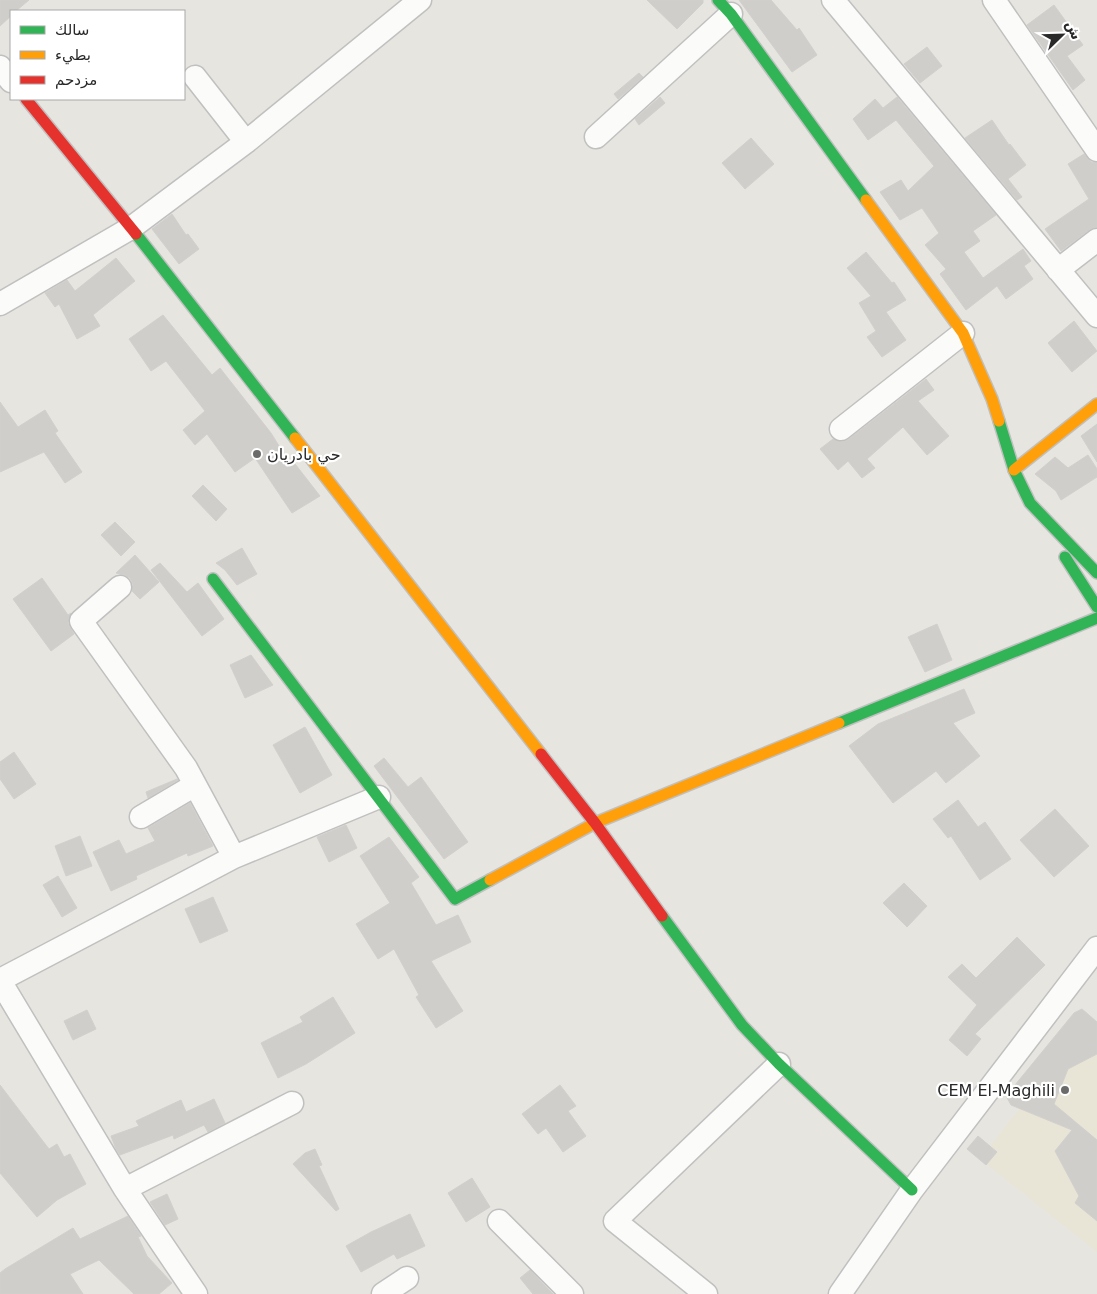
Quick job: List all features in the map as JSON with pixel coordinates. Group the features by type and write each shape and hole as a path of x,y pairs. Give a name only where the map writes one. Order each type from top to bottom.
{"street":[{"path":"0,304 130,228 246,142 420,0"},
{"path":"833,0 1097,316"},
{"path":"994,0 1097,150"},
{"path":"596,137 725,7 963,333 992,399 1014,470 1030,503 1097,607"},
{"path":"0,67 10,80"},
{"path":"195,77 246,142"},
{"path":"27,100 130,228 595,823 742,1025 779,1064 912,1190"},
{"path":"1058,270 1097,240"},
{"path":"841,428 963,333"},
{"path":"1014,470 1097,404"},
{"path":"1030,503 1097,573"},
{"path":"213,579 455,898 595,823 1097,618"},
{"path":"120,586 81,621 186,768 234,857"},
{"path":"141,817 195,784"},
{"path":"196,1294 125,1189 0,981 234,857 378,798"},
{"path":"840,1294 912,1190 1097,948"},
{"path":"706,1294 616,1221 779,1064"},
{"path":"125,1189 292,1103"},
{"path":"500,1221 572,1294"},
{"path":"383,1294 407,1278"}],"shaded area":[{"name":"CEM El-Maghili","path":"1091,1017 1097,1022 1097,1252 980,1159"}],"building":[{"path":"0,0 29,0 17,10 10,10 10,17 0,26"},
{"path":"647,0 703,0 703,3 677,29"},
{"path":"739,0 771,0 797,30 799,28 817,55 792,72"},
{"path":"1054,5 1083,45 1067,56 1085,80 1073,90 1027,25"},
{"path":"927,47 942,66 920,83 904,64"},
{"path":"639,73 643,77 618,99 614,94"},
{"path":"660,97 665,103 639,125 635,119"},
{"path":"897,97 996,215 973,231 980,241 964,252 983,278 1023,249 1031,261 1024,266 1033,279 1006,299 997,286 966,310 940,274 946,269 925,245 939,233 922,208 900,220 880,192 901,180 908,191 934,166 896,120 868,140 853,119 875,99 883,108"},
{"path":"992,120 1009,145 1026,165 1008,179 1022,197 1017,200 965,138"},
{"path":"751,138 774,164 745,189 722,163"},
{"path":"1084,154 1091,162 1097,163 1097,227 1089,230 1061,251 1045,229 1089,199 1068,164"},
{"path":"172,214 186,235 188,234 199,249 179,264 152,229"},
{"path":"866,252 892,283 894,282 906,300 886,312 906,340 882,357 867,337 876,331 859,303 871,296 847,268"},
{"path":"116,258 135,281 93,315 100,326 77,339 59,304 55,307 45,293 67,280 75,291"},
{"path":"163,315 212,375 220,368 271,433 289,462 292,460 320,496 292,513 255,458 235,472 207,434 195,445 183,430 205,411 166,361 151,371 129,339"},
{"path":"1074,321 1097,351 1072,372 1048,343"},
{"path":"926,379 934,390 918,401 949,436 927,455 903,427 867,459 875,468 862,478 848,461 838,470 820,449 833,439 842,442 849,439"},
{"path":"0,402 18,427 45,410 58,431 55,433 82,472 65,483 44,452 0,472"},
{"path":"1097,424 1097,462 1081,436"},
{"path":"1088,455 1097,469 1097,477 1061,500 1056,491 1035,474 1055,457 1068,468"},
{"path":"203,485 227,509 216,521 192,496"},
{"path":"115,522 135,542 121,556 101,535"},
{"path":"242,548 257,574 237,585 225,570 216,563"},
{"path":"135,555 159,582 140,599 132,591 133,584 130,578 116,573"},
{"path":"160,563 187,592 198,583 224,619 202,636 151,570"},
{"path":"42,578 68,615 71,613 68,623 74,634 51,651 13,599"},
{"path":"937,624 952,660 925,672 908,637"},
{"path":"251,655 273,685 245,698 230,665"},
{"path":"964,689 975,713 953,723 980,756 946,783 936,771 893,803 849,746 878,724"},
{"path":"305,727 332,775 300,793 273,745"},
{"path":"14,752 36,784 14,799 0,779 0,762"},
{"path":"384,758 408,787 421,777 468,842 444,859 374,766"},
{"path":"178,780 148,798 146,792"},
{"path":"958,800 978,827 985,822 1011,859 980,880 951,836 948,838 933,819"},
{"path":"190,803 213,846 188,856 187,853 136,876 137,879 111,891 93,852 119,840 126,854 155,841 148,828"},
{"path":"1055,809 1089,846 1054,877 1020,840"},
{"path":"346,825 357,848 329,862 317,837"},
{"path":"80,836 92,866 66,876 55,846"},
{"path":"389,837 419,877 411,883 436,925 458,915 471,942 431,961 463,1011 436,1028 416,997 419,995 394,949 378,959 356,924 390,903 360,856"},
{"path":"58,876 77,908 62,917 43,885"},
{"path":"904,883 927,906 907,927 883,903"},
{"path":"213,897 228,931 200,943 185,909"},
{"path":"1017,937 1045,965 975,1034 981,1039 967,1056 949,1040 977,1005 948,977 962,964 976,978"},
{"path":"333,997 355,1033 306,1064 278,1078 261,1043 303,1022 300,1017"},
{"path":"1082,1009 1097,1022 1097,1054 1068,1069 1054,1104 1097,1140 1097,1221 1075,1203 1079,1196 1055,1151 1072,1130 1011,1105 1006,1096 1074,1013"},
{"path":"87,1010 96,1029 73,1040 64,1021"},
{"path":"0,1085 49,1149 57,1144 64,1157 70,1154 86,1184 57,1200 37,1217 0,1173"},
{"path":"560,1085 576,1106 568,1111 586,1136 563,1152 546,1128 538,1134 522,1114"},
{"path":"214,1099 225,1123 208,1132 204,1125 174,1139 173,1135 120,1155 116,1149 111,1136 139,1126 136,1121 181,1100 186,1112"},
{"path":"978,1136 997,1152 986,1165 967,1149"},
{"path":"315,1149 322,1165 319,1166 339,1209 336,1211 293,1164 305,1153"},
{"path":"472,1178 490,1207 466,1222 448,1193"},
{"path":"167,1194 178,1219 165,1225 150,1202"},
{"path":"410,1214 425,1246 397,1259 394,1254 361,1272 346,1246"},
{"path":"128,1216 141,1236 138,1237 147,1256 172,1283 159,1294 134,1294 99,1260 70,1274 83,1294 0,1294 0,1273 5,1269 73,1228 80,1239"},
{"path":"530,1270 553,1294 533,1294 520,1278"}],"traffic: fast":[{"path":"718,0 731,14 866,200"},
{"path":"136,234 295,438"},
{"path":"999,421 1014,470 1030,503 1097,573"},
{"path":"1065,557 1097,607"},
{"path":"213,579 455,899 490,880"},
{"path":"839,723 1097,618"},
{"path":"662,916 742,1025 779,1064 912,1190"}],"traffic: slow":[{"path":"866,200 963,333 992,399 999,421"},
{"path":"1014,470 1097,404"},
{"path":"295,438 541,754"},
{"path":"490,880 595,823 839,723"}],"traffic: jam":[{"path":"27,100 136,234"},
{"path":"541,754 595,823 662,916"}],"place":[{"name":"حي بادريان","path":"257,454"},
{"name":"CEM El-Maghili","path":"1065,1090"}]}
